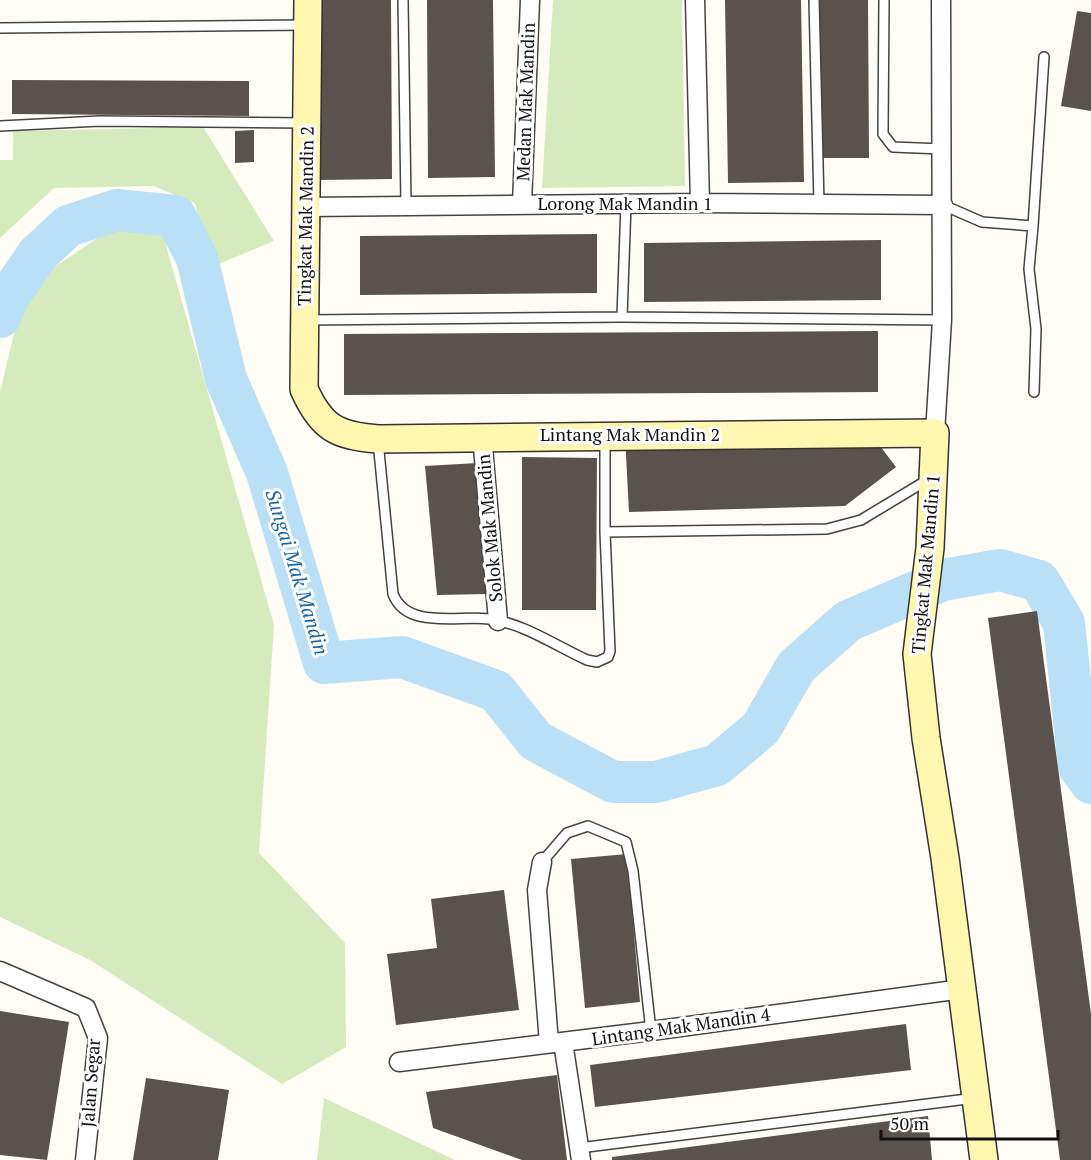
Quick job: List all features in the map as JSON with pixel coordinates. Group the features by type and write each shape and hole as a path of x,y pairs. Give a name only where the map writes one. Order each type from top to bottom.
{"street":[{"name":"Medan Mak Mandin","path":"522,204 530,0"},
{"path":"695,0 700,203"},
{"name":"Tingkat Mak Mandin 1","path":"941,0 942,320 930,548 917,654 926,738 984,1160"},
{"name":"Tingkat Mak Mandin 2","path":"308,12 304,389 314,411 327,426"},
{"name":"Lorong Mak Mandin 1","path":"306,207 700,203 943,205"},
{"name":"Lintang Mak Mandin 2","path":"327,426 352,437 378,439 483,436 935,433"},
{"name":"Solok Mak Mandin","path":"483,436 498,621"},
{"path":"542,862 537,890 556,1043 580,1154"},
{"name":"Jalan Segar","path":"0,971 86,1008 98,1038 85,1160"},
{"name":"Lintang Mak Mandin 4","path":"399,1062 962,989"}],"lane":[{"path":"403,0 405,205"},
{"path":"813,0 819,204"},
{"path":"884,0 883,134 893,147 942,149"},
{"path":"0,28 308,12"},
{"path":"1034,392 1036,329 1029,268 1044,57"},
{"path":"0,126 100,121 307,123"},
{"path":"622,317 626,204"},
{"path":"943,205 982,222 1033,226"},
{"path":"305,320 622,317 942,320"},
{"path":"378,439 392,584 396,603 408,613 419,616 498,621 587,660 597,662 608,657 610,651 604,532 605,435"},
{"path":"604,532 827,529 861,520 935,475"},
{"path":"542,862 567,833 588,826 626,842 633,871 651,1031"},
{"path":"580,1154 977,1098"}],"green space":[{"path":"553,0 682,0 685,186 542,188"},
{"path":"203,127 274,241 209,268 195,203 153,186 54,188 0,238 0,160 13,160 13,131"},
{"path":"111,229 163,235 274,625 259,853 345,943 346,1047 282,1084 90,960 0,917 0,392 25,287"},
{"path":"324,1098 455,1160 317,1160"}],"building":[{"path":"316,0 391,0 392,179 317,180"},
{"path":"427,0 493,0 495,177 428,178"},
{"path":"725,0 801,0 804,182 728,183"},
{"path":"819,0 868,0 869,158 820,158"},
{"path":"1077,11 1091,13 1091,111 1061,106"},
{"path":"12,80 249,81 249,116 12,114"},
{"path":"254,130 254,162 235,163 235,131"},
{"path":"597,234 597,293 360,295 360,236"},
{"path":"881,240 881,300 644,302 644,243"},
{"path":"878,331 878,392 344,395 344,334"},
{"path":"625,436 874,438 896,467 845,506 629,512"},
{"path":"522,457 597,458 596,610 522,610"},
{"path":"478,463 488,594 437,595 425,466"},
{"path":"1037,611 1091,1014 1091,1160 1060,1160 988,618"},
{"path":"627,854 640,1002 585,1008 571,859"},
{"path":"504,890 519,1010 396,1025 387,954 437,948 431,899"},
{"path":"0,1011 69,1022 47,1160 0,1155"},
{"path":"906,1024 911,1070 595,1107 590,1065"},
{"path":"557,1075 567,1160 522,1160 433,1128 426,1092"},
{"path":"146,1078 229,1090 218,1160 133,1160"},
{"path":"928,1116 932,1160 612,1160 612,1157"}],"waterway":[{"name":"Sungai Mak Mandin","path":"0,317 8,298 37,255 68,226 117,210 175,216 197,258 226,379 267,473 324,663 402,657 496,691 536,741 613,782 656,782 717,765 761,728 796,667 848,621 943,580 1000,570 1039,581 1064,623 1079,767 1091,783"}]}
